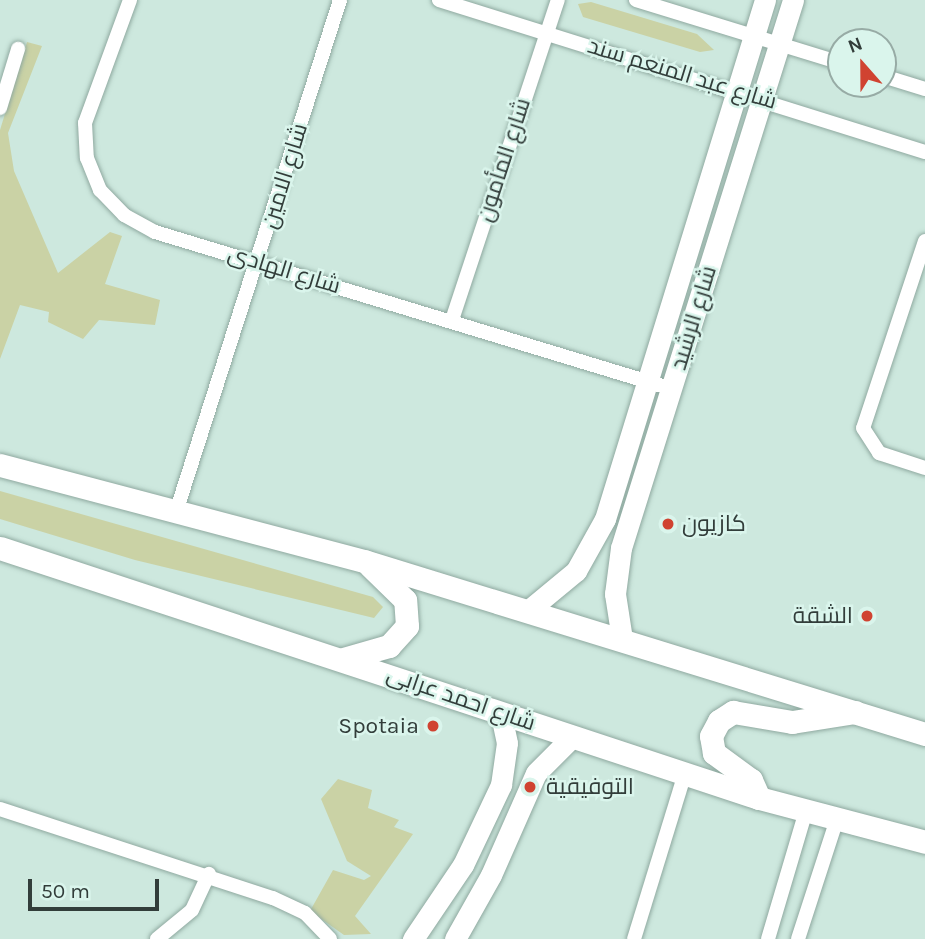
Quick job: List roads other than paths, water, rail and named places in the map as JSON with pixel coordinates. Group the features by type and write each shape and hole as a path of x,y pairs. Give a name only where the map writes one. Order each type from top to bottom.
{"main road":[{"path":"0,465 364,561 530,609 925,734"},
{"name":"شارع احمد عرابى","path":"0,548 759,798 925,842"},
{"path":"343,659 389,646 407,626 405,600 364,561"},
{"path":"759,798 744,773 714,753 711,736 719,721 733,712 792,722 855,712"}],"street":[{"name":"شارع الهادى","path":"130,0 85,124 87,158 100,190 124,215 155,232 672,389"},
{"name":"شارع الامين","path":"176,512 258,263 340,0"},
{"name":"شارع عبد المنعم سند","path":"439,0 761,98 925,152"},
{"name":"شارع المأمون","path":"452,320 558,0"},
{"path":"636,0 827,59"},
{"name":"شارع الرشيد","path":"530,609 569,578 598,537 765,0"},
{"name":"شارع الرشيد","path":"622,639 617,570 793,0"},
{"path":"0,108 18,49"},
{"path":"897,80 925,89"},
{"path":"925,241 863,417 871,446 889,457 925,468"},
{"path":"413,939 463,865 500,785 507,750 501,715"},
{"path":"455,939 491,875 536,774 573,736"},
{"path":"634,939 685,774"},
{"path":"0,809 209,874 305,913 330,939"},
{"path":"768,939 806,811"},
{"path":"797,939 837,819"},
{"path":"158,939 192,910 209,874"}],"place":[{"name":"كازيون","path":"668,524"},
{"name":"الشقة","path":"867,616"},
{"name":"Spotaia","path":"433,726"},
{"name":"التوفيقية","path":"530,787"}]}
